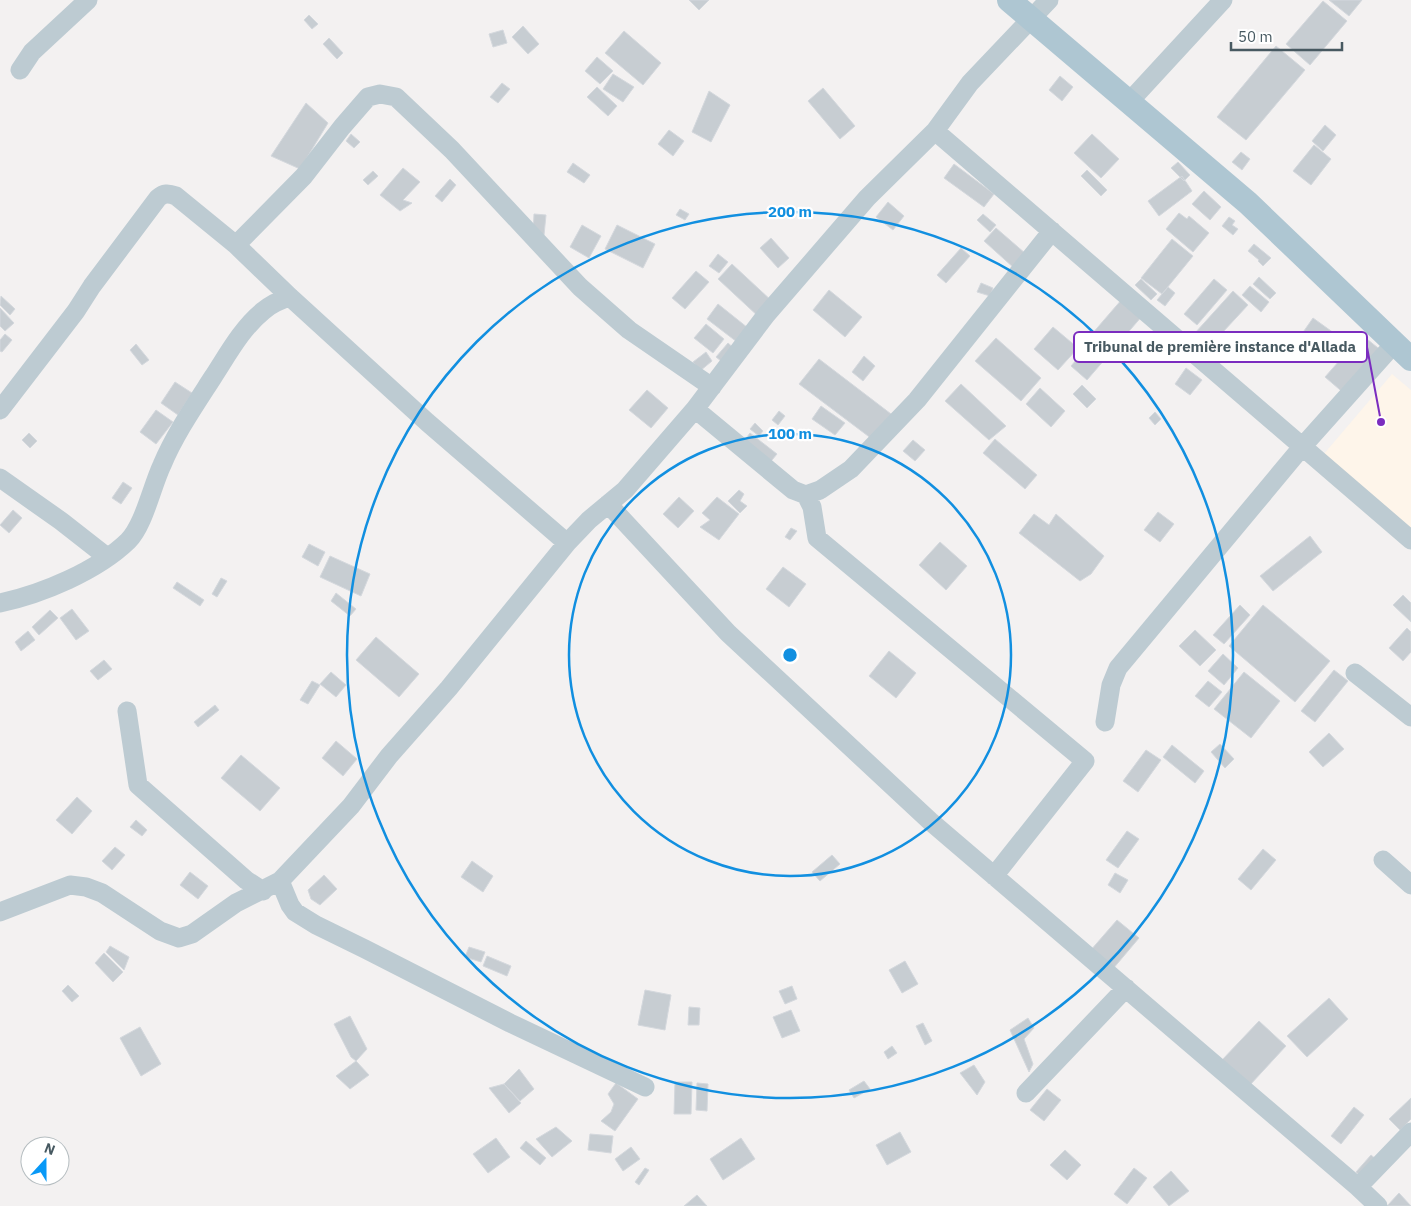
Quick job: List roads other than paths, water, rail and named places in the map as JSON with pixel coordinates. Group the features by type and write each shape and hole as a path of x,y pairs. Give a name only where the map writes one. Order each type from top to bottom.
{"main road":[{"path":"1009,0 1248,204 1402,351"}],"street":[{"path":"20,70 32,52 88,0"},
{"path":"0,912 70,885 86,887 102,893 160,931 179,938 192,934 236,903 280,881 351,806 389,756 449,688 567,544 590,520 625,490 695,409 766,315 867,198 935,131 970,83 1048,0"},
{"path":"1129,102 1223,0"},
{"path":"236,245 304,176 342,127 368,98 380,94 396,97 452,150 580,287 629,330 712,387"},
{"path":"935,131 1411,540"},
{"path":"0,410 76,311 158,198 162,194 168,193 176,196 236,245 426,422 567,544"},
{"path":"695,409 793,490 806,495 820,490 851,469 917,400 1052,231"},
{"path":"0,603 22,598 61,583 107,557 128,541 136,531 162,464 200,398 246,328 264,310 290,296"},
{"path":"1105,722 1111,685 1118,668 1302,447 1402,351"},
{"path":"0,478 61,521 107,557"},
{"path":"806,495 812,507 817,538 1084,761 994,876"},
{"path":"608,504 728,633 930,821 1378,1206"},
{"path":"1355,673 1411,717"},
{"path":"127,710 138,785 246,880 263,891"},
{"path":"1383,860 1411,885"},
{"path":"280,881 295,912 316,925 365,948 510,1023 644,1087"},
{"path":"1026,1093 1126,988"},
{"path":"1358,1187 1411,1132"}],"place":[{"name":"Tribunal de première instance d'Allada","path":"1381,422"}]}
